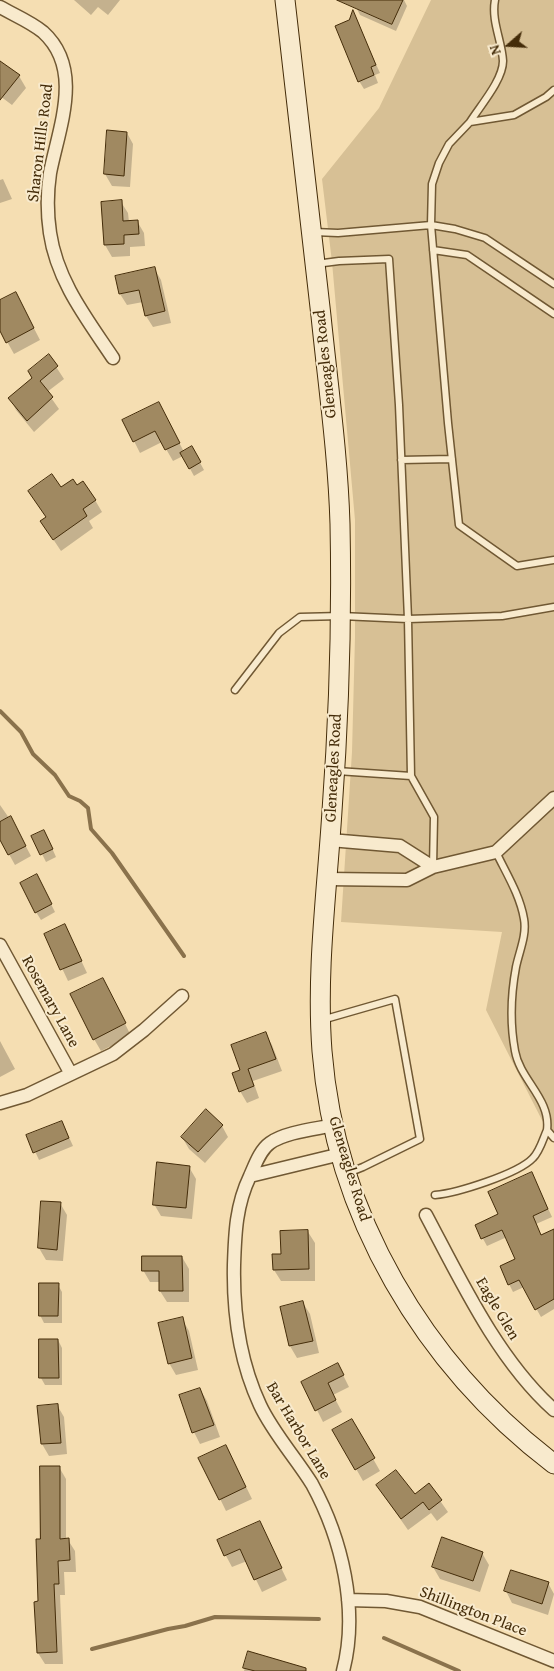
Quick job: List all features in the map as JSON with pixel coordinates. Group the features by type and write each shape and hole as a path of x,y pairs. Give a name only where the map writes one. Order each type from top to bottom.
{"street":[{"name":"Gleneagles Road","path":"285,0 338,481 341,616 335,771 320,986 322,1055 334,1125 341,1154 362,1216 384,1263 427,1334 443,1357 474,1392 526,1443 554,1464"},
{"name":"Sharon Hills Road","path":"0,7 41,31 56,50 63,65 66,82 65,101 50,174 48,205 50,233 56,259 66,284 113,358"},
{"path":"327,879 406,880 433,867 496,852 554,798"},
{"path":"330,840 400,846 433,867"},
{"name":"Rosemary Lane","path":"0,945 71,1074"},
{"path":"0,1103 27,1095 113,1054 144,1030 182,996"},
{"name":"Bar Harbor Lane","path":"334,1125 298,1133 270,1143 258,1158 243,1191 236,1222 234,1282 235,1318 248,1377 261,1407 311,1484 324,1510 337,1545 348,1600 348,1639 343,1671"},
{"path":"250,1176 341,1154"},
{"name":"Eagle Glen","path":"426,1215 474,1305 508,1357 538,1396 554,1410"},
{"name":"Shillington Place","path":"348,1600 386,1601 420,1607 554,1661"}],"lane":[{"path":"495,0 493,9 503,63 498,81 470,122 449,144 439,163 432,184 431,225 452,459 459,525 517,566 554,560"},
{"path":"470,122 514,115 546,97 554,90"},
{"path":"312,232 338,233 431,225 485,238 554,284"},
{"path":"433,250 467,255 554,314"},
{"path":"315,264 389,259 408,619 411,776 434,816 433,867"},
{"path":"401,460 452,459"},
{"path":"235,690 279,633 300,617 341,616 408,619 502,616 554,607"},
{"path":"335,771 411,776"},
{"path":"435,1195 464,1189 524,1165 538,1151 546,1130 547,1114 516,1061 512,1028 512,1008 516,967 522,944 524,920 518,900 496,852"},
{"path":"320,1021 395,999 420,1139 363,1168 347,1173"},
{"path":"546,1130 554,1138"}],"shaded area":[{"path":"431,0 554,0 554,1141 486,1010 502,932 341,922 352,752 355,637 355,520 332,262 322,179 379,108"}],"building":[{"path":"337,0 403,0 392,24"},
{"path":"353,10 376,65 371,67 374,75 358,82 335,26 349,20"},
{"path":"0,61 20,75 0,100"},
{"path":"107,130 127,132 124,176 104,174"},
{"path":"122,200 123,221 138,220 139,234 124,235 124,244 104,245 101,202"},
{"path":"155,267 165,311 145,316 139,290 119,294 115,276"},
{"path":"16,292 34,328 6,343 0,331 0,300"},
{"path":"49,354 58,366 40,381 53,397 27,421 8,398 32,378 28,371"},
{"path":"159,402 180,443 165,450 155,431 133,442 122,420"},
{"path":"192,446 201,462 189,469 180,453"},
{"path":"52,474 61,487 73,479 77,485 83,481 96,500 83,509 87,516 53,540 40,521 46,517 28,491"},
{"path":"11,816 26,846 8,855 0,840 0,822"},
{"path":"44,830 53,849 40,855 31,836"},
{"path":"37,874 52,904 35,913 20,883"},
{"path":"65,924 82,961 60,970 44,934"},
{"path":"103,978 126,1023 93,1040 70,994"},
{"path":"266,1032 276,1059 248,1069 254,1086 239,1092 232,1073 240,1070 231,1045"},
{"path":"206,1109 223,1125 198,1152 181,1137"},
{"path":"62,1121 69,1138 33,1153 26,1135"},
{"path":"157,1162 190,1166 186,1208 153,1205"},
{"path":"532,1172 548,1209 533,1216 541,1235 554,1229 554,1299 535,1310 519,1280 508,1285 500,1266 515,1259 502,1230 481,1239 475,1225 498,1214 488,1192"},
{"path":"41,1201 61,1202 57,1250 38,1248"},
{"path":"308,1230 309,1269 273,1270 272,1254 281,1254 280,1231"},
{"path":"142,1256 182,1256 183,1291 159,1291 159,1271 142,1271"},
{"path":"39,1283 59,1283 58,1316 39,1316"},
{"path":"303,1301 313,1341 289,1346 280,1307"},
{"path":"183,1317 192,1358 168,1364 158,1323"},
{"path":"39,1339 58,1339 59,1378 39,1378"},
{"path":"338,1363 344,1375 328,1383 336,1400 315,1411 301,1382"},
{"path":"200,1388 214,1425 192,1433 179,1395"},
{"path":"58,1404 61,1443 41,1444 37,1406"},
{"path":"352,1419 375,1458 355,1470 332,1430"},
{"path":"226,1445 246,1487 219,1500 198,1458"},
{"path":"40,1466 60,1466 60,1539 69,1538 70,1560 58,1561 59,1584 54,1584 57,1652 37,1653 34,1602 38,1601 36,1539 40,1539"},
{"path":"396,1470 415,1494 429,1483 442,1500 429,1510 423,1502 401,1519 376,1485"},
{"path":"260,1521 282,1568 254,1580 240,1549 224,1556 217,1540"},
{"path":"442,1537 483,1552 473,1581 432,1567"},
{"path":"511,1570 549,1582 542,1604 504,1591"},
{"path":"248,1651 306,1668 306,1671 255,1671 243,1668"}],"waterway":[{"path":"0,711 21,732 33,754 55,775 69,796 80,801 88,808 91,829 112,853 184,956"},
{"path":"92,1649 215,1617 319,1619"},
{"path":"384,1638 459,1671"}]}
